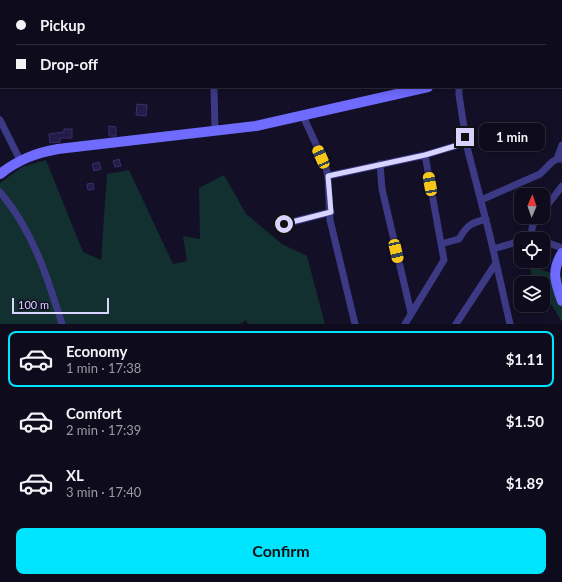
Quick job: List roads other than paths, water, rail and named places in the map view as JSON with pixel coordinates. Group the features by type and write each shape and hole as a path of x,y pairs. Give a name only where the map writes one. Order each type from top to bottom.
{"street":[{"path":"214,88 215,130"},
{"path":"0,174 20,160 58,148 256,126 424,88"},
{"path":"459,88 458,95 465,137 486,219 510,324"},
{"path":"303,116 325,164 328,176 331,212 330,220 354,324"},
{"path":"0,120 20,160"},
{"path":"328,176 425,155 455,146 465,137"},
{"path":"481,200 540,174 552,162 560,159 562,146"},
{"path":"405,324 444,260 425,155"},
{"path":"380,164 382,189 411,313"},
{"path":"550,202 562,186"},
{"path":"0,192 30,236 62,324"},
{"path":"284,224 331,212"},
{"path":"441,244 459,239 465,229 473,222 486,219"},
{"path":"493,249 514,243"},
{"path":"550,244 562,248"},
{"path":"562,253 555,269 555,276 562,301"},
{"path":"456,324 496,263"}]}
